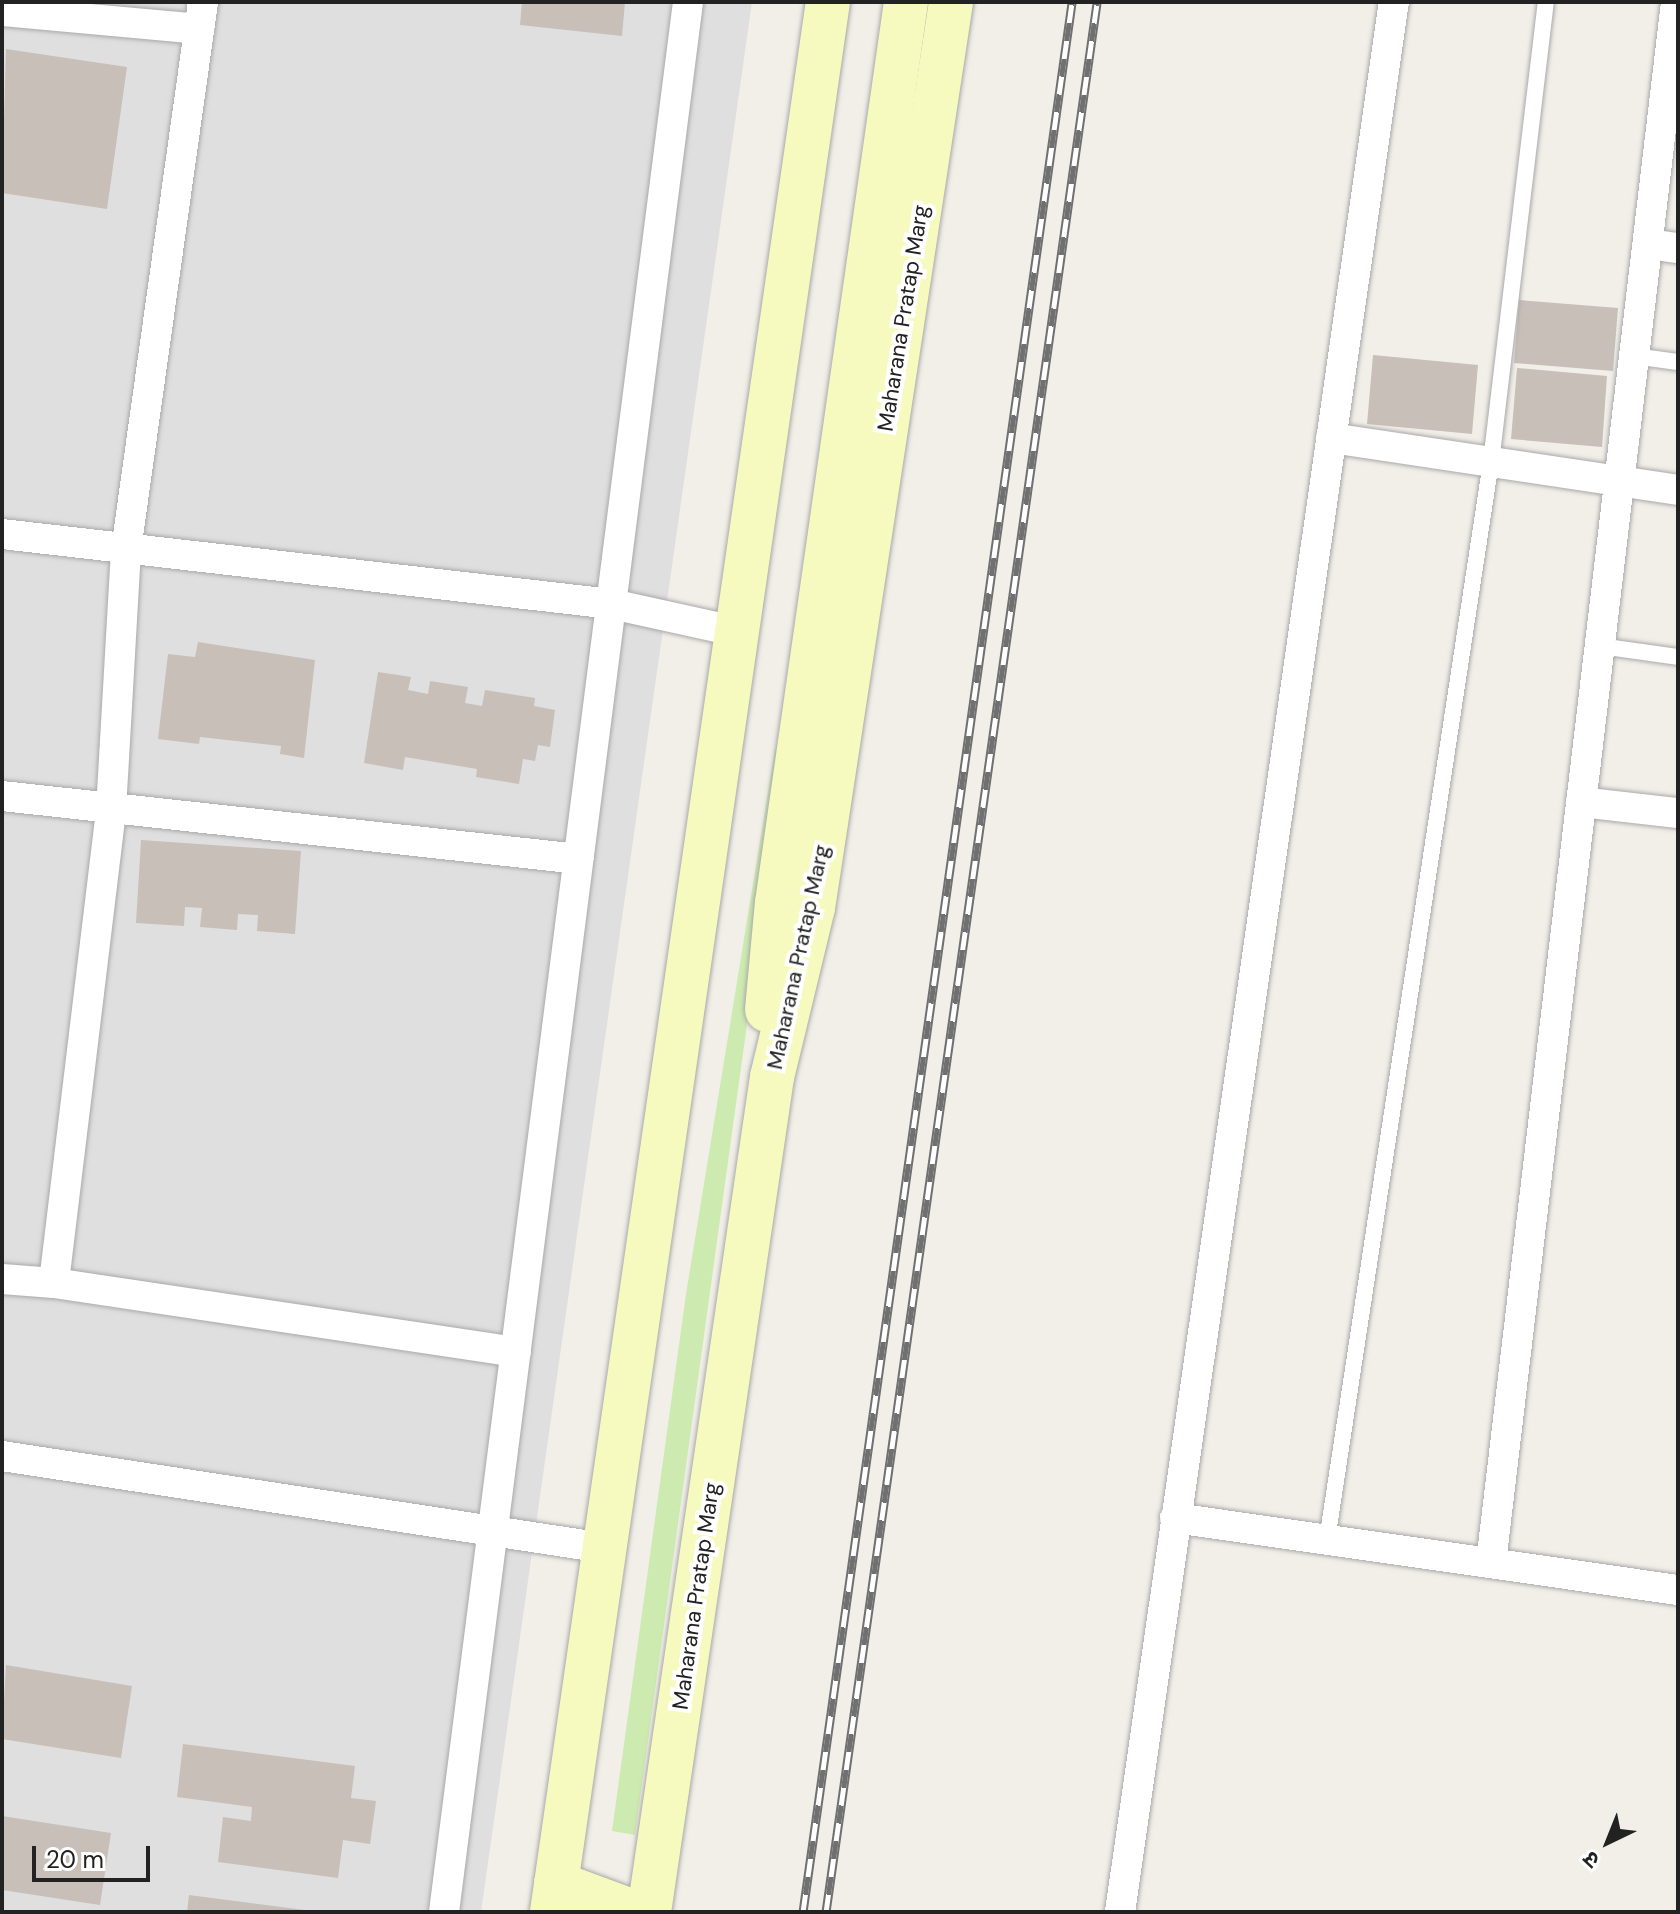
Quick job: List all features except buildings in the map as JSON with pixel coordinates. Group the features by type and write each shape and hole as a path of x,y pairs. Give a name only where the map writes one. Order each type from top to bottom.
{"main road":[{"path":"634,1912 554,1898 828,2"},
{"path":"752,1219 777,903 796,793 906,2"},
{"name":"Maharana Pratap Marg","path":"649,1912 772,1077 813,908 951,2"}],"street":[{"path":"444,1912 688,2"},
{"path":"1120,1912 1394,2"},
{"path":"1491,1563 1676,2"},
{"path":"7,8 201,15 126,550 111,811 54,1283"},
{"path":"1648,244 1678,248"},
{"path":"1331,438 1678,490"},
{"path":"2,534 612,604 735,631"},
{"path":"2,796 111,811 579,859"},
{"path":"1581,802 1678,813"},
{"path":"2,1279 54,1283 516,1352"},
{"path":"3,1464 604,1548"},
{"path":"1175,1518 1678,1590"}],"lane":[{"path":"1327,1540 1491,462 1546,2"},
{"path":"1634,356 1678,362"},
{"path":"1600,646 1678,657"}],"shaded area":[{"path":"2,2 752,2 481,1912 2,1912"}],"green space":[{"path":"775,749 780,749 753,981 635,1835 612,1831 686,1294"}],"railway":[{"path":"803,1912 1072,2"},
{"path":"826,1912 1097,2"}]}
